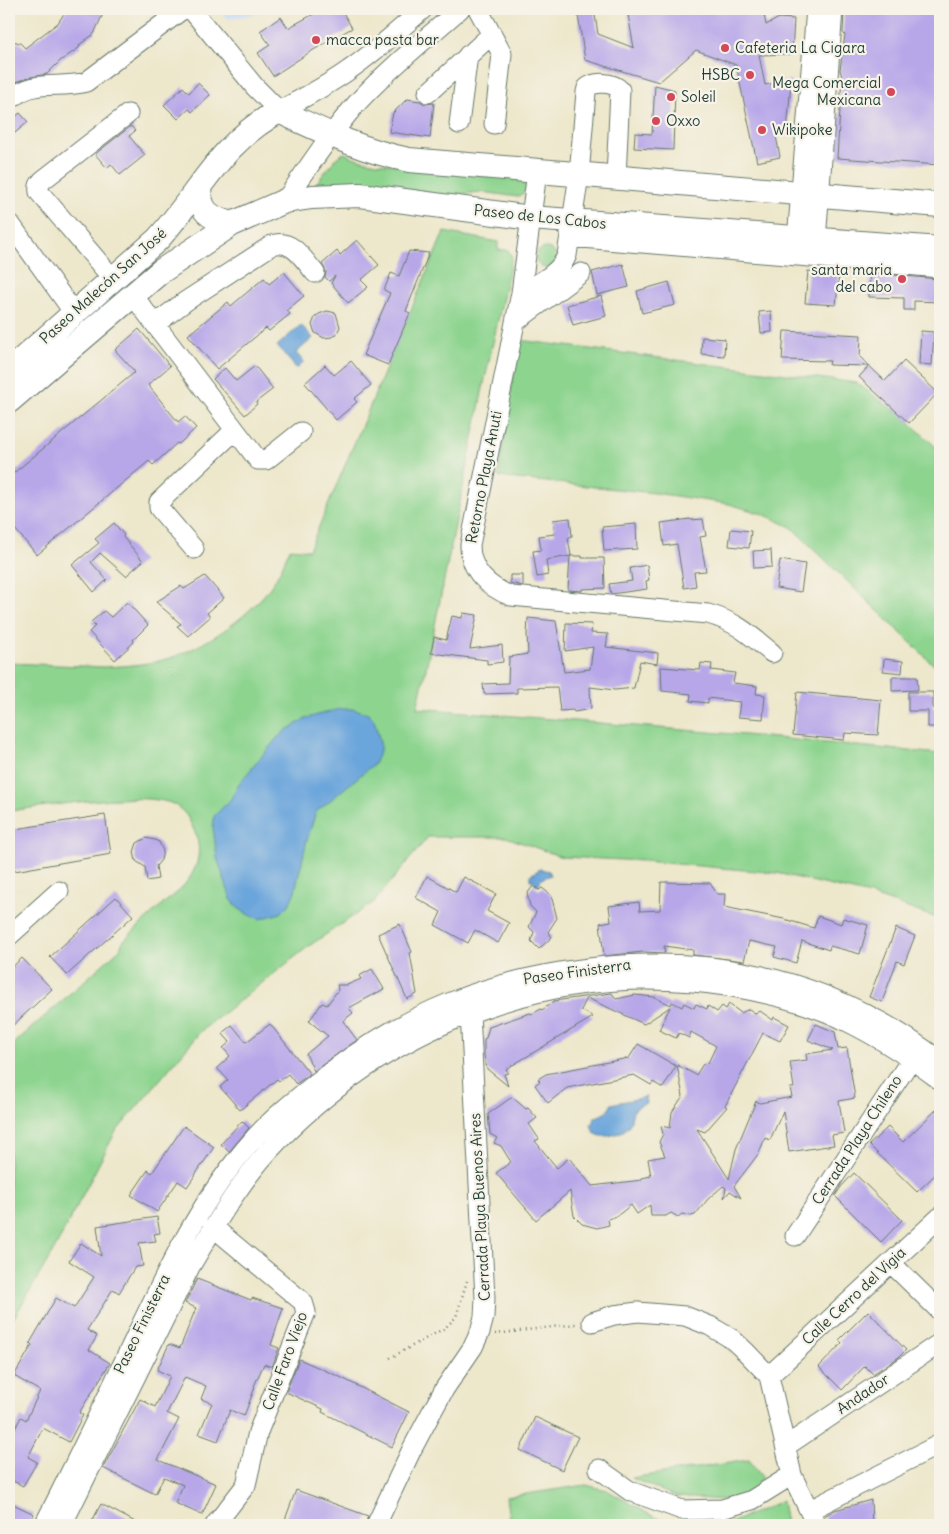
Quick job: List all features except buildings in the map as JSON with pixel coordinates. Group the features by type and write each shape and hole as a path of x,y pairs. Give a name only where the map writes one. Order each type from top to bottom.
{"main road":[{"path":"279,111 331,136 383,155 409,160 940,204"},
{"name":"Paseo Malecón San José","path":"9,371 158,239 173,223 211,170 234,143 252,128 279,111"},
{"path":"200,187 202,207 208,215 216,220 232,224"},
{"name":"Paseo de Los Cabos","path":"160,272 232,224 284,201 320,196 360,195 530,218 571,229 807,240 940,249"},
{"name":"Paseo Malecón San José","path":"9,401 160,272"}],"street":[{"path":"9,100 20,91 29,87 86,82 183,9"},
{"path":"190,9 255,87 279,111"},
{"name":"Paseo Malecón San José","path":"279,111 349,70 371,54 423,9"},
{"path":"284,201 353,108 375,85 460,9"},
{"path":"478,9 503,58 494,124"},
{"path":"807,240 811,193 826,86 822,41 816,9"},
{"path":"822,41 834,9"},
{"path":"428,93 492,34"},
{"path":"459,124 468,55"},
{"path":"521,293 550,276 564,264 567,255 579,175 586,92 590,85 614,85 620,90 616,178"},
{"path":"112,279 39,192 38,188 43,180 128,114"},
{"name":"Retorno Playa Anuti","path":"537,172 521,293 470,545 470,555 479,574 486,583 511,596 708,614 726,619 738,626 772,653"},
{"path":"9,222 74,313"},
{"path":"571,229 940,268"},
{"path":"155,324 186,301 272,245 278,243 290,245 315,273"},
{"path":"515,322 581,273"},
{"path":"132,294 234,431 258,460 266,460 301,432"},
{"path":"194,549 159,508 158,502 234,431"},
{"path":"9,936 59,891"},
{"name":"Paseo Finisterra","path":"61,1515 171,1264 198,1216 245,1149 298,1096 385,1034 428,1011 469,994 509,981 620,964 678,964 729,970 782,980 825,995 853,1015 916,1052 940,1060"},
{"name":"Paseo Finisterra","path":"44,1525 61,1515 213,1227 259,1162 310,1111 383,1056 417,1036 470,1013 505,1001 553,990 628,980 672,980 754,991 853,1015"},
{"name":"Cerrada Playa Buenos Aires","path":"376,1525 412,1449 444,1388 478,1336 484,1317 485,1298 470,1013"},
{"name":"Paseo Finisterra","path":"916,1052 940,1080"},
{"name":"Cerrada Playa Chileno","path":"795,1236 916,1052"},
{"path":"245,1149 259,1162"},
{"name":"Calle Cerro del Vigia","path":"768,1376 940,1217"},
{"name":"Calle Faro Viejo","path":"213,1227 303,1302 306,1312 258,1432 246,1485 215,1525"},
{"path":"891,1263 940,1311"},
{"path":"592,1322 614,1315 638,1312 685,1316 710,1326 732,1340 746,1352 768,1376 792,1476 813,1518 940,1444"},
{"name":"Andador","path":"786,1446 940,1343"},
{"path":"598,1469 630,1491 682,1510 722,1509 752,1500 792,1476"}],"path":[{"path":"390,1358 445,1328 456,1316 468,1278 483,1263"},
{"path":"478,1336 592,1322"}],"shaded area":[{"path":"219,9 283,9 228,19"}],"green space":[{"path":"344,153 358,159 377,163 514,176 529,183 529,189 518,197 482,192 443,196 315,185 336,158"},
{"path":"444,232 498,242 498,250 508,250 512,257 417,708 745,735 940,754 940,919 870,895 777,873 644,861 562,857 506,837 428,837 374,902 309,946 201,1031 115,1133 54,1250 9,1326 9,1048 120,949 123,941 181,889 195,867 198,855 198,842 186,814 175,805 161,800 119,799 9,811 9,663 104,667 159,661 176,656 203,643 230,626 254,606 273,583 290,548 309,550"},
{"path":"546,248 553,251 556,258 553,265 546,268 539,265 536,258 539,251"},
{"path":"519,340 857,383 908,421 940,451 940,671 791,527 763,514 729,504 655,493 498,477"},
{"path":"749,1460 762,1477 752,1492 725,1500 677,1497 631,1478"},
{"path":"586,1485 607,1490 656,1518 712,1525 559,1525 509,1519 506,1497"},
{"path":"782,1501 786,1525 726,1525"}],"water":[{"path":"301,325 313,338 296,353 304,362 297,369 277,346"},
{"path":"339,709 353,709 368,713 374,720 380,741 380,751 374,764 316,812 307,840 295,891 289,905 281,913 260,919 249,915 238,908 231,899 217,858 213,828 214,816 230,800 241,781 277,738 307,718"},
{"path":"540,869 549,871 551,875 541,879 539,885 536,885 533,880 530,880 530,875"},
{"path":"646,1097 647,1103 636,1108 626,1129 607,1136 594,1132 591,1124 594,1118 605,1113 611,1104"}],"place":[{"name":"macca pasta bar","path":"316,40"},
{"name":"Cafeteria La Cigara","path":"725,48"},
{"name":"HSBC","path":"750,75"},
{"name":"Mega Comercial Mexicana","path":"891,92"},
{"name":"Soleil","path":"671,97"},
{"name":"Oxxo","path":"656,121"},
{"name":"Wikipoke","path":"762,130"},
{"name":"santa maria del cabo","path":"902,279"}]}
